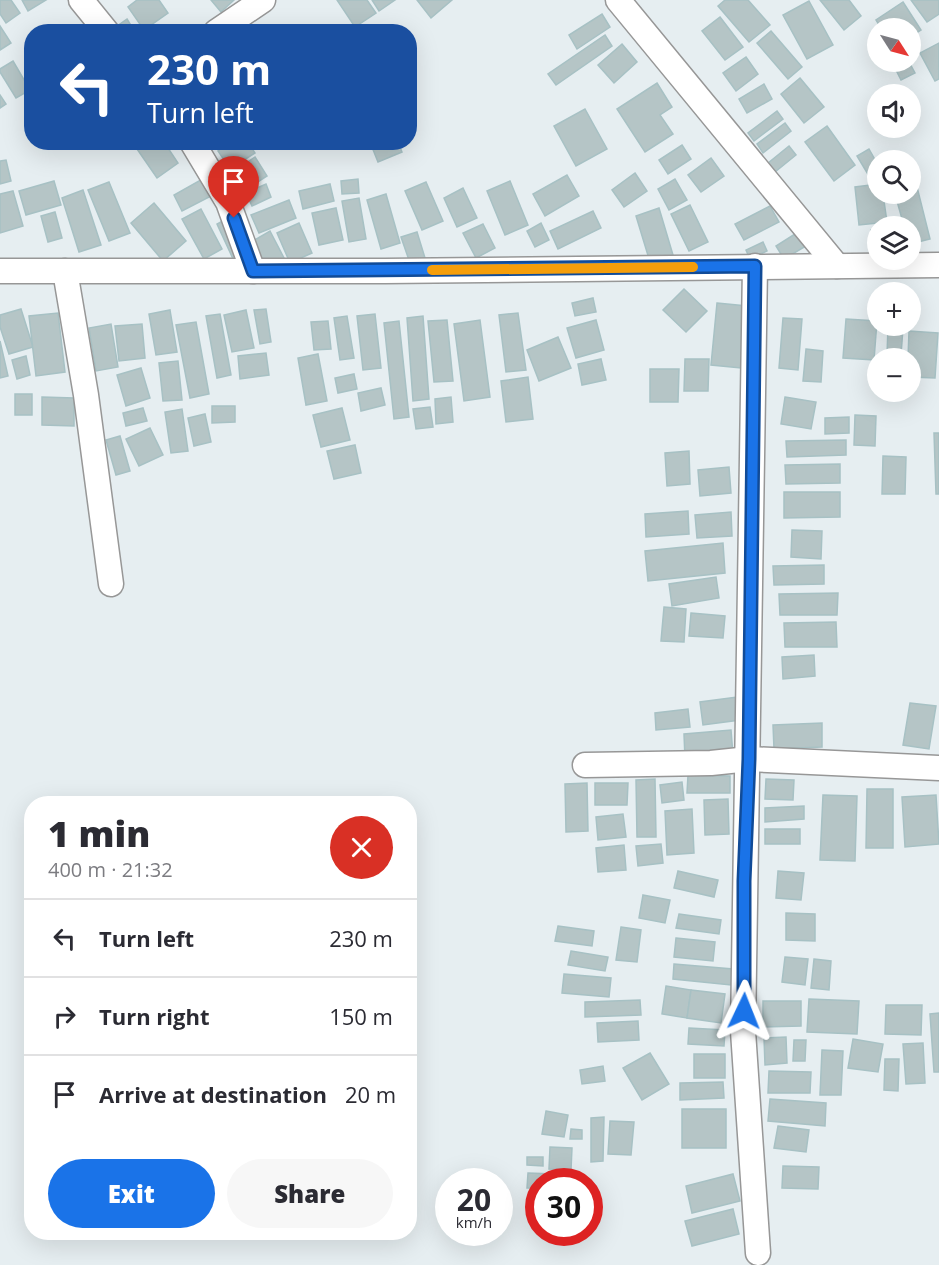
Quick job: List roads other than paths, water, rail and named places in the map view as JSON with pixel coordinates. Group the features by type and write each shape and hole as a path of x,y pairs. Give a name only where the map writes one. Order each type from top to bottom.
{"street":[{"path":"81,0 100,24"},
{"path":"228,24 263,0"},
{"path":"618,0 837,266"},
{"path":"197,150 228,202 253,271"},
{"path":"0,271 939,265"},
{"path":"755,266 743,1031 758,1253"},
{"path":"64,271 86,395 111,584"},
{"path":"585,765 711,763 749,759 939,768"}]}
